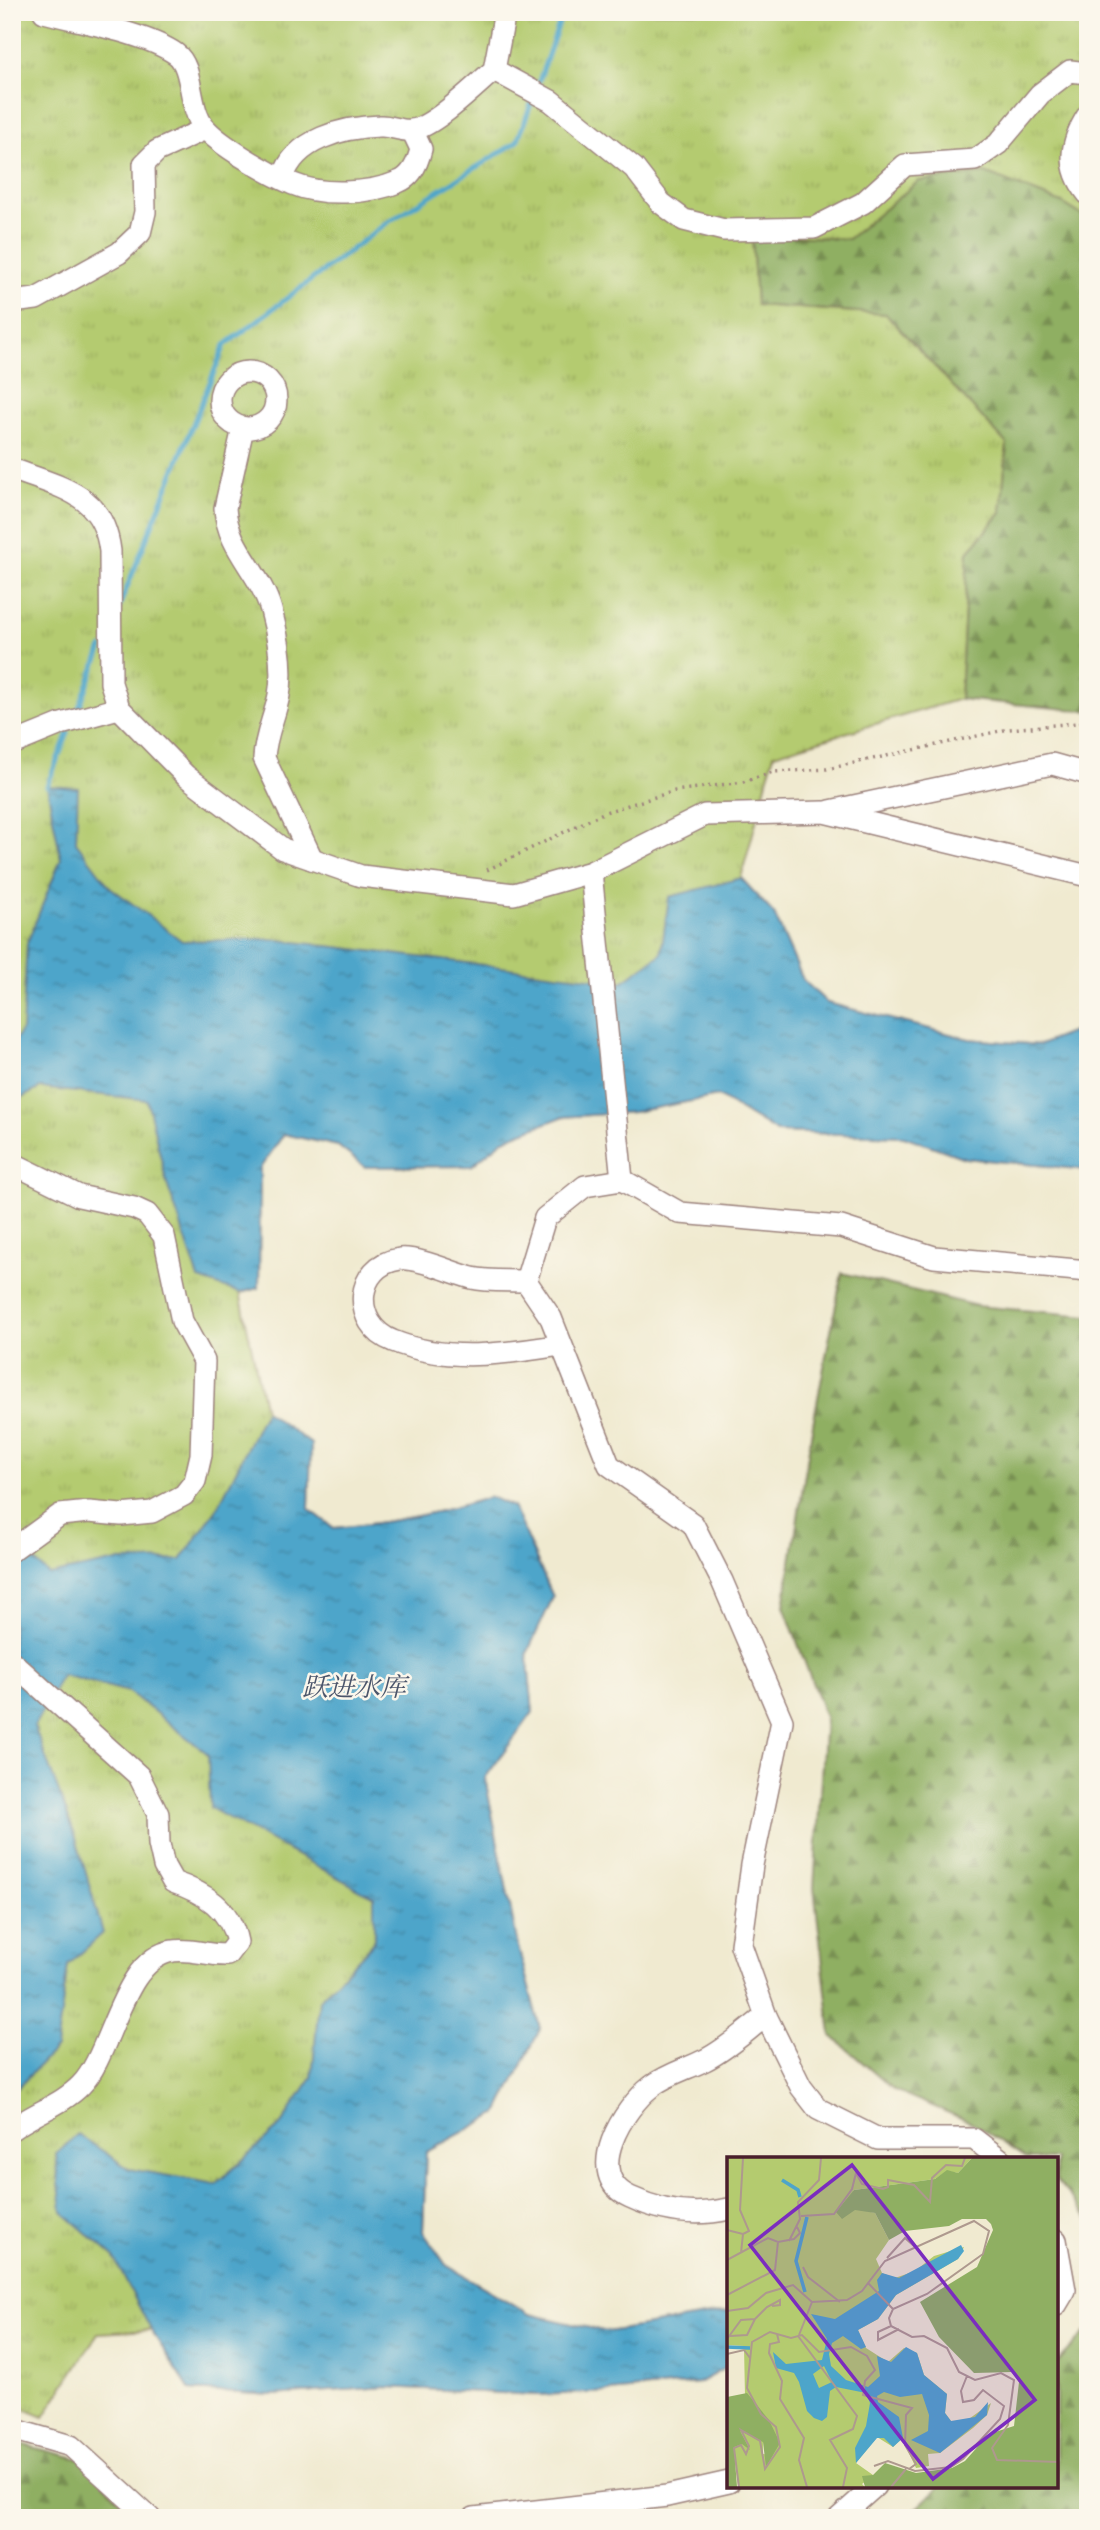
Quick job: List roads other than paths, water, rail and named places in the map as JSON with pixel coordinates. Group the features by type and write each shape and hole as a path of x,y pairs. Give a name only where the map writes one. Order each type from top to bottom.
{"street":[{"path":"44,12 159,44 179,56 189,82 195,114 205,129 257,167 322,192 367,189 400,182 418,164 422,149 412,130"},
{"path":"283,178 286,166 304,149 337,130 382,125 412,130 433,118 494,70 505,12"},
{"path":"494,70 551,101 634,168 661,203 684,220 724,230 814,228 863,202 905,165 975,160 998,144 1040,94 1070,71 1088,73"},
{"path":"1088,115 1074,136 1074,177 1088,194"},
{"path":"12,302 36,299 118,253 140,233 145,212 144,164 157,151 205,129"},
{"path":"243,428 225,508 226,520 234,541 270,607 281,680 279,698 265,740 264,758 312,859"},
{"path":"12,469 78,495 101,516 108,532 110,551 111,683 119,708 187,776 283,849 361,876 514,894 591,872 705,815 824,812 1052,764 1088,774"},
{"path":"12,744 61,724 119,708"},
{"path":"824,812 1088,876"},
{"path":"591,872 622,1180"},
{"path":"12,1163 79,1196 134,1208 147,1214 164,1236 182,1321 204,1361 201,1455 195,1482 184,1495 152,1512 60,1515 12,1550"},
{"path":"526,1281 545,1218 585,1186 622,1180 680,1213 841,1227 934,1257 1088,1271"},
{"path":"526,1281 476,1279 404,1258 381,1263 366,1281 364,1311 373,1330 393,1342 449,1355 496,1356 561,1345"},
{"path":"526,1281 551,1318 609,1465 693,1524 722,1581 782,1721 752,1865 741,1945 766,2016 801,2087 818,2109 878,2139 974,2139 997,2157"},
{"path":"12,1662 139,1776 158,1814 159,1844 164,1866 173,1882 191,1888 223,1909 237,1942 227,1955 174,1950 158,1955 126,1994 99,2062 80,2087 12,2129"},
{"path":"727,2209 693,2214 644,2204 625,2195 608,2173 607,2154 618,2127 649,2088 708,2058 766,2016"},
{"path":"1058,2251 1065,2290 1058,2302"},
{"path":"12,2429 71,2446 150,2518"},
{"path":"474,2518 667,2496 727,2482"},
{"path":"839,2518 873,2488"}],"water":[{"path":"47,786 78,788 76,842 110,887 182,941 271,939 622,982 661,954 669,897 741,878 774,914 803,980 827,1003 969,1039 1040,1045 1088,1026 1088,1170 965,1158 904,1136 777,1132 718,1096 633,1112 562,1117 506,1138 471,1166 365,1167 338,1146 284,1134 260,1168 259,1288 240,1293 199,1279 167,1184 147,1100 40,1088 12,1103 12,1044 22,1030 27,943 61,859"},
{"name":"跃进水库","path":"265,1411 311,1444 309,1509 334,1528 413,1517 490,1497 513,1507 553,1597 527,1653 533,1712 485,1778 518,1947 540,2029 498,2113 426,2152 423,2232 446,2265 529,2314 607,2332 727,2312 727,2367 698,2383 609,2392 537,2395 387,2387 273,2395 190,2390 151,2330 113,2256 62,2212 56,2154 78,2134 129,2169 216,2184 279,2127 312,2077 319,2000 374,1942 374,1897 210,1808 208,1754 129,1692 62,1675 34,1726 76,1838 103,1933 68,1965 56,2048 12,2094 12,1539 49,1575 117,1561 181,1560 218,1507"}],"waterway":[{"path":"539,81 563,12"},
{"path":"119,607 225,345 388,222 517,142 531,104"},
{"path":"78,710 102,648"},
{"path":"47,786 68,733"}]}
